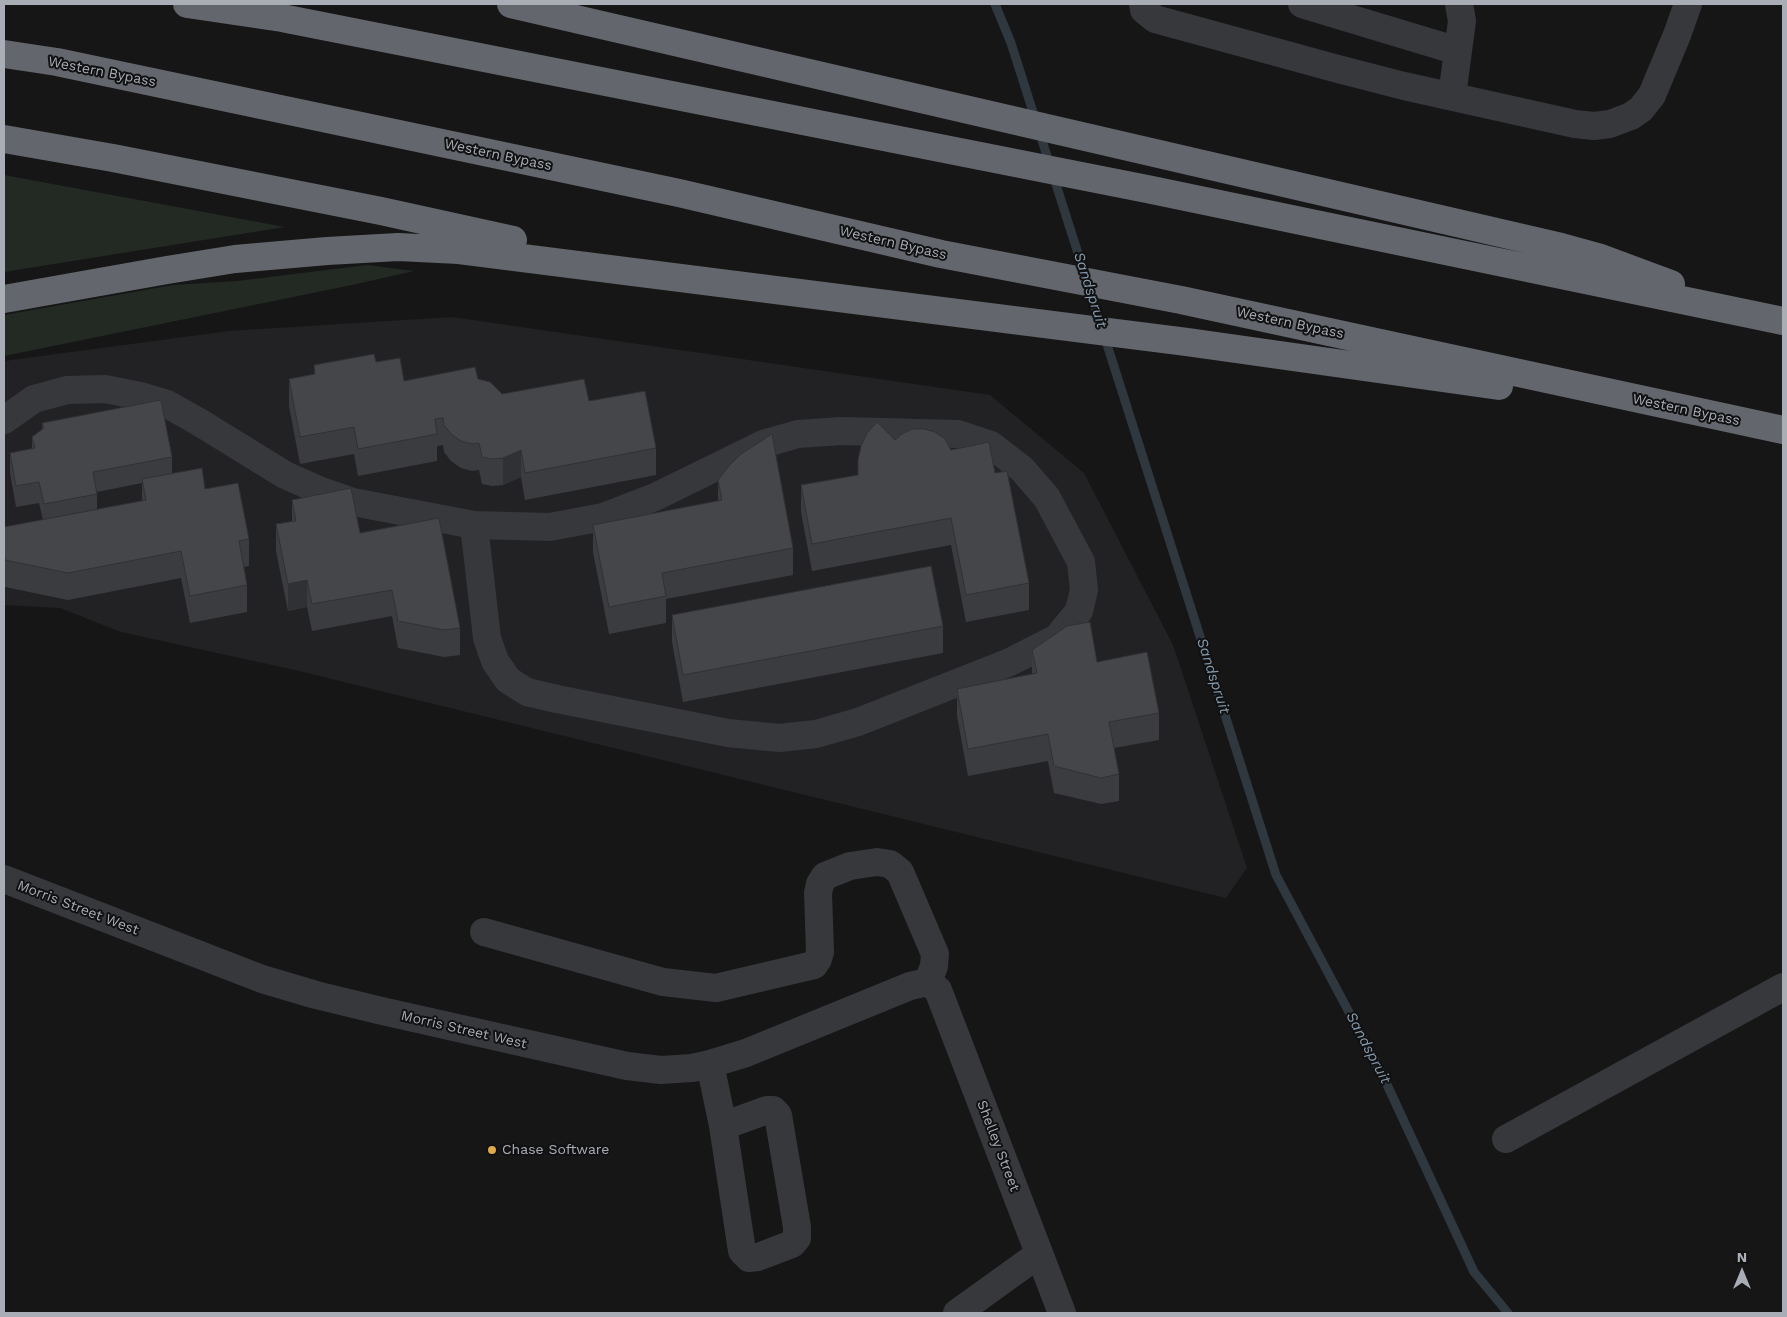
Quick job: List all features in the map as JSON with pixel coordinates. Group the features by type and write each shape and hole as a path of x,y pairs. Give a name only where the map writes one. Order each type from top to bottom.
{"highway":[{"path":"188,4 282,18 913,142 1771,319"},
{"path":"511,4 1561,247 1601,258 1771,319"},
{"name":"Western Bypass","path":"4,54 66,64 679,193 941,254 1181,300 1783,430"},
{"path":"4,139 113,158 381,211 690,279"},
{"path":"4,299 235,260 327,251 398,247 459,250 1187,342 1716,416"}],"street":[{"path":"1143,4 1144,10 1155,19 1347,72 1575,124 1594,126 1610,124 1631,116 1641,109 1652,96 1688,4"},
{"path":"1302,4 1458,50"},
{"path":"1452,96 1462,21 1460,4"},
{"path":"4,420 34,399 67,390 105,389 167,404 285,475 321,491 353,502 474,525 550,527 603,517 655,497 763,444 798,434 841,430 958,434 991,445 1022,469 1047,498 1081,562 1084,590 1079,611 1057,638 1010,662 858,722 816,734 779,738 728,733 528,692 508,680 495,661 487,638 474,525"},
{"path":"484,932 663,982 716,988 814,965 820,952 818,893 820,884 825,876 850,866 877,862 890,864 900,872 935,954 934,966 928,982"},
{"name":"Morris Street West","path":"4,879 262,979 316,995 627,1066 661,1070 692,1068 746,1053 910,986 928,982"},
{"name":"Shelley Street","path":"928,982 938,990 1062,1313"},
{"path":"1506,1138 1783,987"},
{"path":"710,1064 723,1126 742,1251 748,1258 792,1244 797,1238 797,1227 778,1115 773,1110 767,1110 723,1126"},
{"path":"957,1313 1039,1254"}],"shaded area":[{"path":"4,175 285,227 4,272"},
{"path":"367,265 414,271 4,356 4,315 173,285 237,281"},
{"path":"452,317 990,395 1084,473 1173,645 1247,868 1226,898 295,670 121,632 60,608 4,605 4,361 229,331"}],"building":[{"path":"374,354 376,362 400,358 404,381 475,367 478,379 490,382 502,394 584,379 589,401 645,391 656,448 525,473 521,450 503,458 492,459 482,457 479,443 472,444 461,441 451,434 444,425 443,418 435,419 437,434 358,449 354,427 300,437 289,379 315,374 314,365"},
{"path":"161,400 172,457 93,472 97,494 44,504 39,482 16,486 10,453 35,448 32,437 44,428 42,423"},
{"path":"877,422 895,440 912,429 924,429 935,432 945,439 951,450 989,442 995,473 1007,471 1029,583 966,595 951,518 812,544 801,485 858,475 858,460 861,446 867,433"},
{"path":"772,434 793,548 662,573 666,596 609,607 593,525 722,500 718,480 741,454"},
{"path":"202,468 205,489 238,483 249,539 239,541 247,585 190,596 181,551 68,573 5,560 4,527 146,500 142,479"},
{"path":"351,488 360,533 439,518 460,628 444,630 398,621 392,590 312,604 307,580 288,584 276,524 296,521 292,500"},
{"path":"931,566 943,626 683,675 672,615"},
{"path":"1090,622 1097,662 1147,652 1159,713 1109,722 1119,774 1101,778 1054,766 1048,734 968,749 957,689 1037,673 1032,650 1067,626"}],"waterway":[{"name":"Sandspruit","path":"995,4 1011,43 1276,875 1383,1076 1474,1272 1508,1313"}],"place":[{"name":"Chase Software","path":"492,1150"}]}
